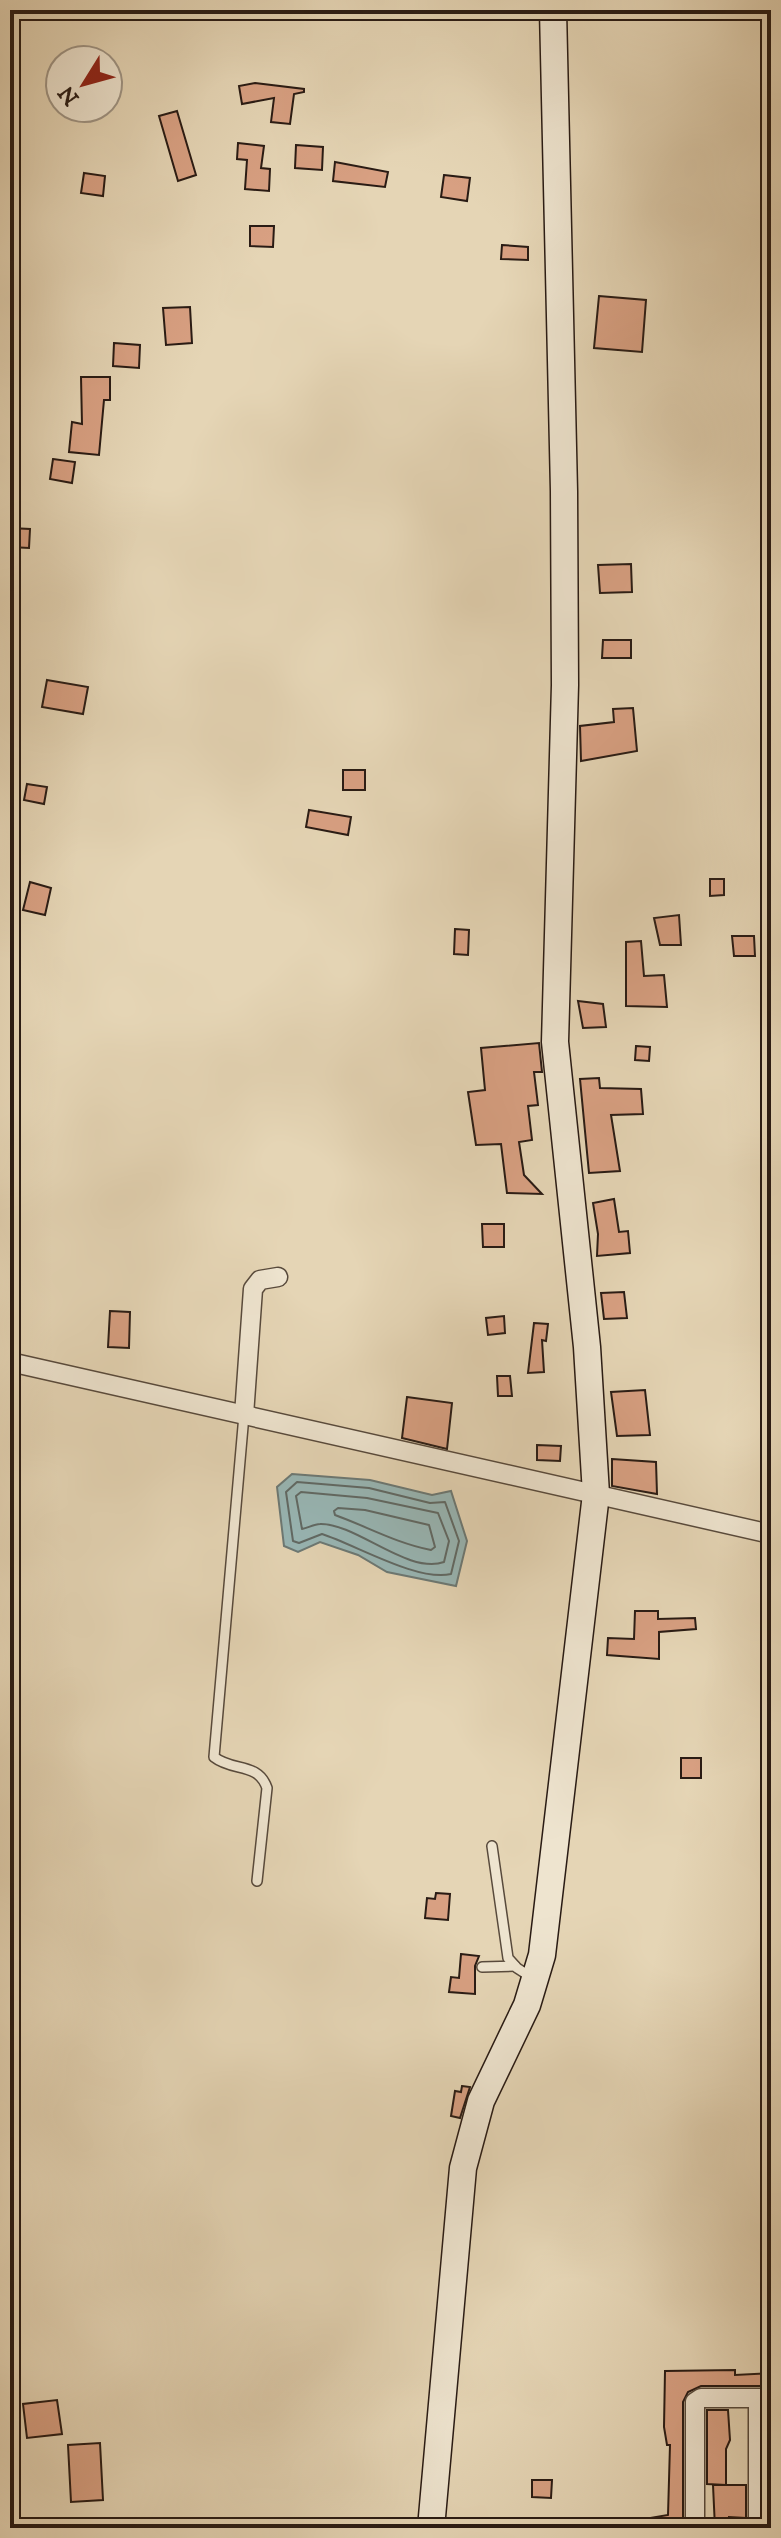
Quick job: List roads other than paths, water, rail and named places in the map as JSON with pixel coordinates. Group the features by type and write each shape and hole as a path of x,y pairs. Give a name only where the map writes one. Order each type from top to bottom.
{"street":[{"path":"431,2528 463,2168 481,2101 527,2005 525,1972 542,1955 596,1494 587,1347 555,1042 565,685 564,491 553,10"},
{"path":"244,1415 253,1289 260,1280 278,1277"},
{"path":"10,1362 771,1534"},
{"path":"695,2528 695,2402 701,2398 765,2398 758,2528"}],"lane":[{"path":"244,1415 214,1757 224,1765 253,1769 264,1777 267,1788 257,1881"},
{"path":"492,1846 506,1948 525,1972"},
{"path":"482,1967 525,1972"}],"water":[{"path":"292,1474 370,1480 432,1495 451,1491 467,1541 456,1586 387,1572 358,1555 320,1542 298,1552 284,1546 277,1487"}]}
